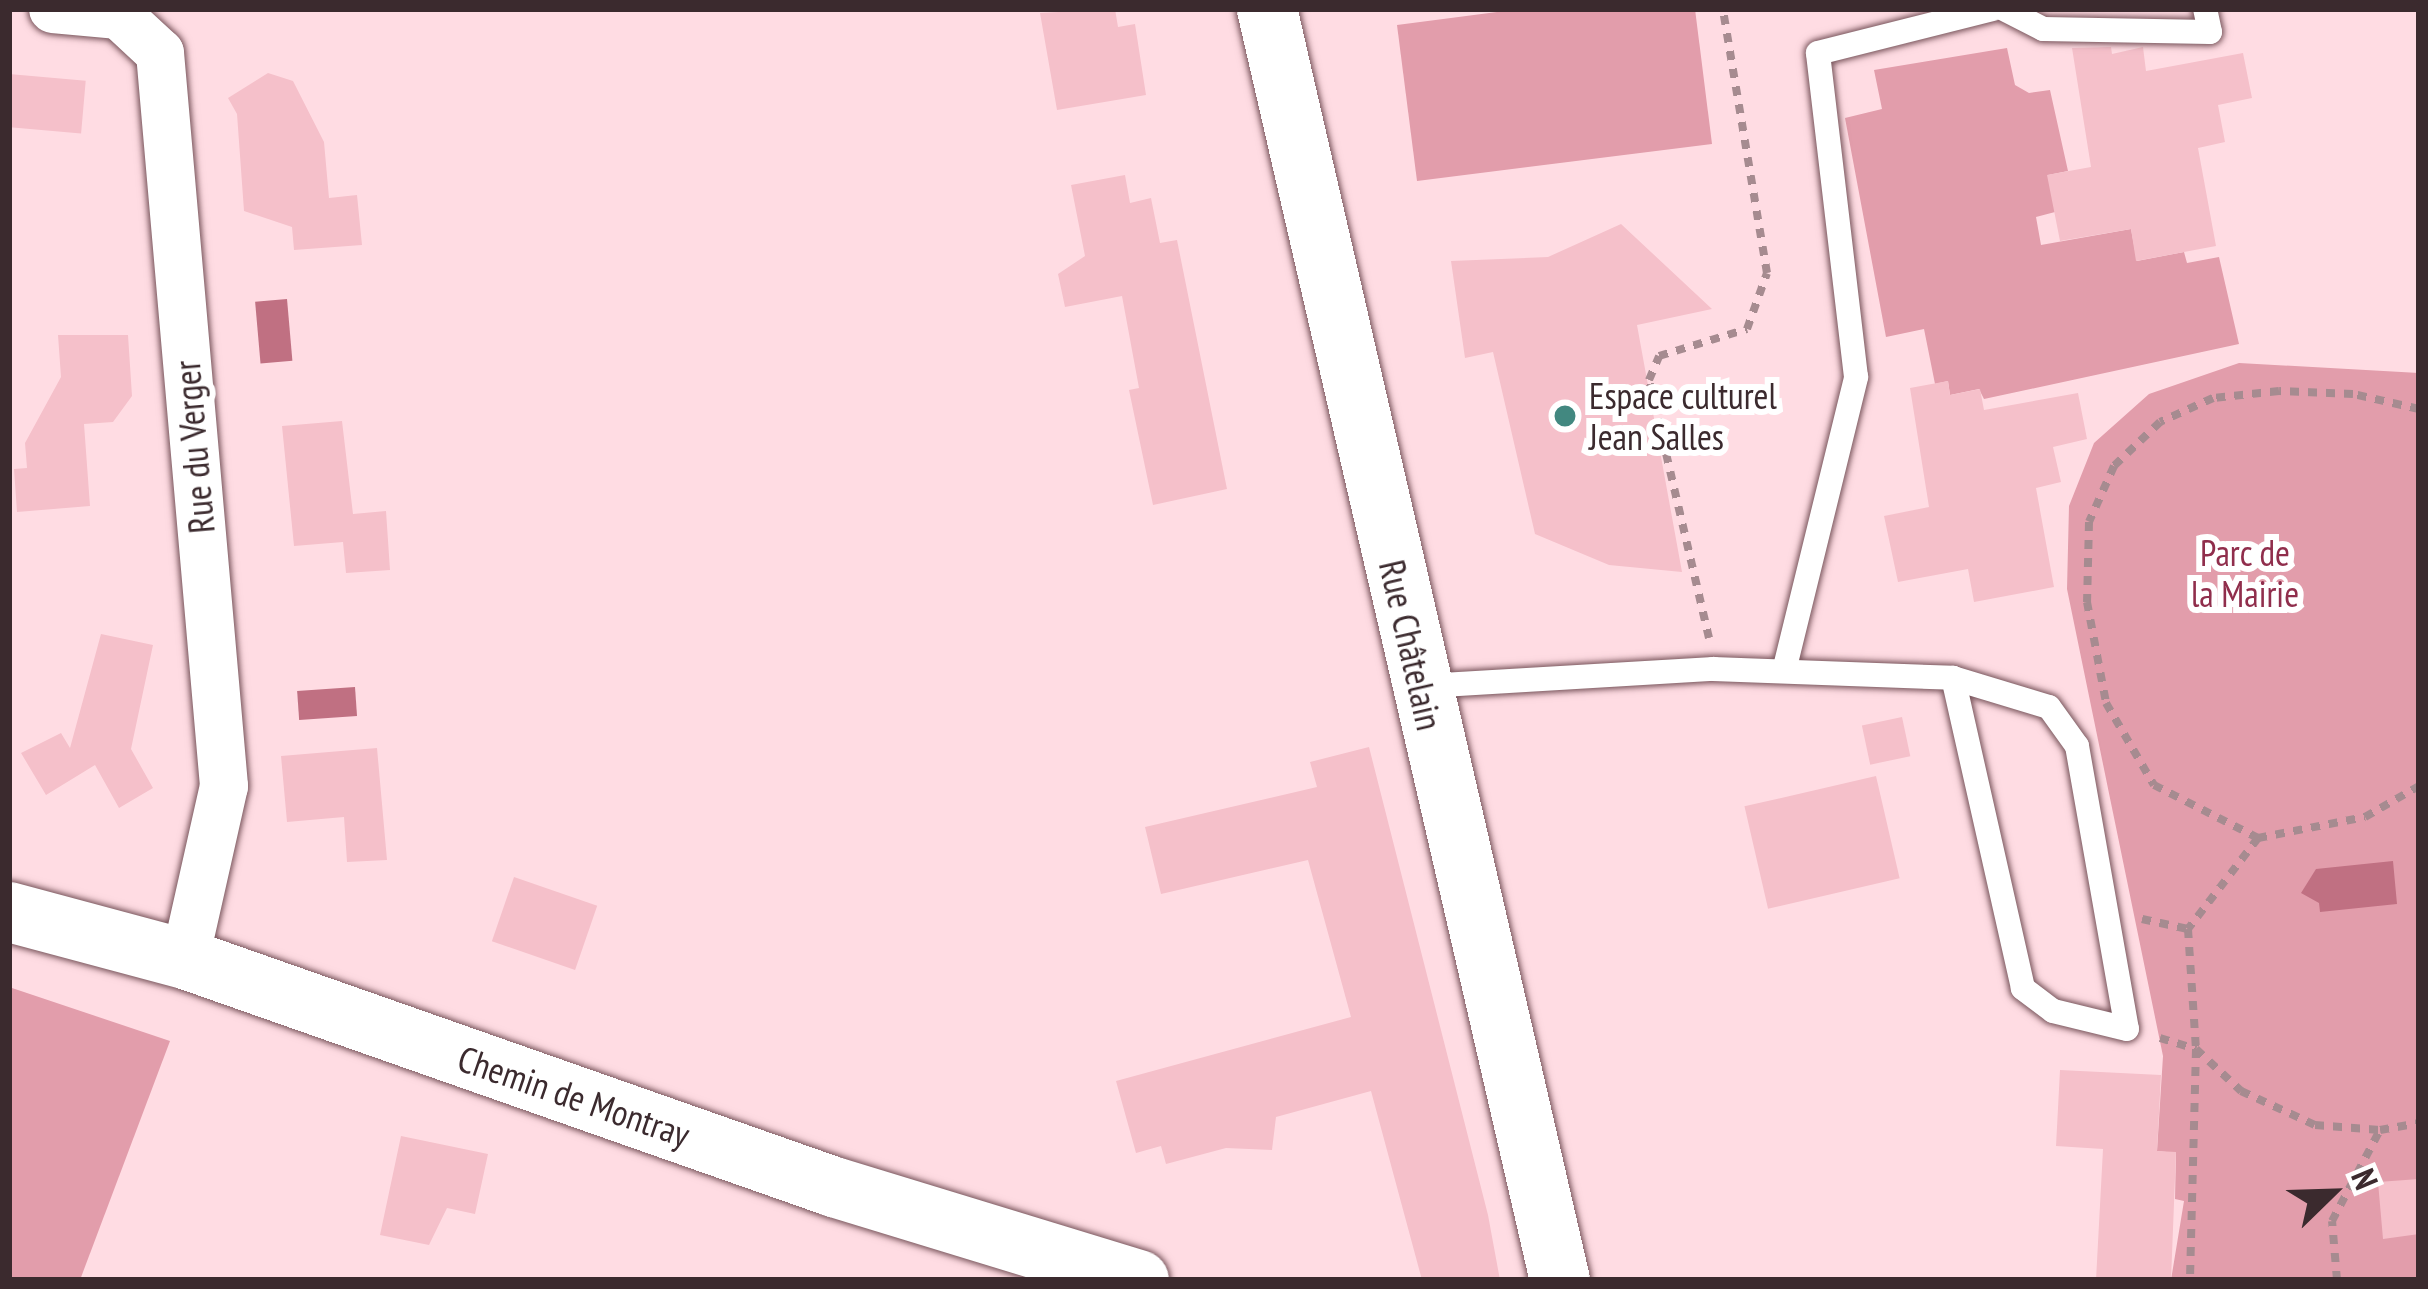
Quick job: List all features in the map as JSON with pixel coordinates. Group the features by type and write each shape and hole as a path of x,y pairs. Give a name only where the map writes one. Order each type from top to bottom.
{"street":[{"name":"Rue du Verger","path":"52,9 119,15 160,53 224,786 185,959"},
{"name":"Rue Châtelain","path":"1267,9 1560,1280"},
{"name":"Chemin de Montray","path":"9,912 185,959 834,1187 1138,1280"}],"lane":[{"path":"1784,671 1856,377 1818,53 1993,9"},
{"path":"2004,9 2043,29 2210,32 2205,9"},
{"path":"1421,686 1713,669 1784,671 1953,678 2049,707 2077,746 2127,1029 2053,1011 2023,988 1953,678"}],"path":[{"path":"1713,669 1649,380 1659,356 1747,329 1767,273 1723,9"},
{"path":"2419,409 2354,394 2213,398 2159,422 2114,466 2089,522 2087,602 2106,703 2154,785 2258,838 2366,818 2419,786"},
{"path":"2191,1280 2196,1049 2188,929 2258,838"},
{"path":"2196,1049 2241,1091 2315,1124 2380,1130 2419,1123"},
{"path":"2337,1280 2332,1221 2380,1130"}],"green space":[{"path":"1520,9 1695,9 1712,144 1417,181 1397,25"},
{"path":"2007,48 2015,85 2029,93 2050,90 2068,171 2048,175 2055,212 2036,217 2041,245 2131,229 2137,261 2184,252 2187,263 2219,257 2239,344 1984,399 1979,389 1950,395 1948,381 1935,384 1924,329 1886,337 1845,118 1882,109 1874,70"},
{"name":"Parc de la Mairie","path":"2239,363 2419,373 2419,1280 2171,1280 2184,1201 2175,1199 2176,1153 2157,1151 2163,1056 2067,589 2069,506 2094,443 2149,394"},
{"path":"9,987 170,1041 80,1280 9,1280"}],"shaded area":[{"path":"287,299 292,361 261,364 255,302"},
{"path":"355,687 357,716 299,720 297,691"},
{"path":"2393,861 2397,904 2320,912 2319,903 2301,893 2316,869"}],"building":[{"path":"1115,9 1118,27 1135,24 1146,95 1057,110 1040,13"},
{"path":"2111,47 2112,54 2143,47 2146,71 2243,53 2252,98 2218,105 2225,142 2198,148 2216,246 2136,261 2131,229 2060,241 2047,175 2091,167 2072,48"},
{"path":"268,73 293,81 324,142 329,198 357,195 362,245 294,250 292,227 244,211 237,114 228,98"},
{"path":"9,74 86,81 81,134 9,127"},
{"path":"1125,175 1130,203 1151,198 1160,243 1177,240 1227,489 1153,505 1129,390 1139,388 1122,296 1065,307 1058,274 1085,256 1071,185"},
{"path":"1621,224 1712,309 1637,325 1682,572 1609,565 1535,534 1493,352 1465,358 1451,261 1548,257"},
{"path":"58,335 128,335 132,396 113,422 84,424 90,506 17,512 14,469 27,468 25,443 61,377"},
{"path":"1948,381 1950,395 1980,389 1984,410 2078,393 2087,439 2053,447 2061,482 2036,488 2054,587 1974,602 1968,569 1898,582 1884,516 1929,507 1910,388"},
{"path":"342,421 353,514 386,511 390,570 346,573 343,542 294,546 282,426"},
{"path":"101,634 153,645 131,749 153,788 119,808 95,765 46,795 21,753 61,733 70,748"},
{"path":"1902,717 1910,756 1870,765 1862,726"},
{"path":"1369,747 1488,1215 1500,1280 1422,1280 1371,1091 1276,1117 1272,1150 1226,1148 1166,1164 1161,1146 1136,1153 1116,1081 1351,1017 1308,860 1161,894 1145,827 1317,787 1310,762"},
{"path":"377,748 387,860 347,862 344,817 287,822 281,756"},
{"path":"1876,776 1900,878 1768,909 1744,806"},
{"path":"514,877 597,906 575,970 492,941"},
{"path":"2060,1070 2161,1075 2157,1151 2176,1152 2171,1280 2096,1280 2103,1149 2056,1146"},
{"path":"401,1136 488,1154 475,1214 447,1208 429,1245 380,1235"},
{"path":"2419,1179 2419,1234 2383,1239 2378,1182"}],"place":[{"name":"Espace culturel Jean Salles","path":"1565,416"}]}
